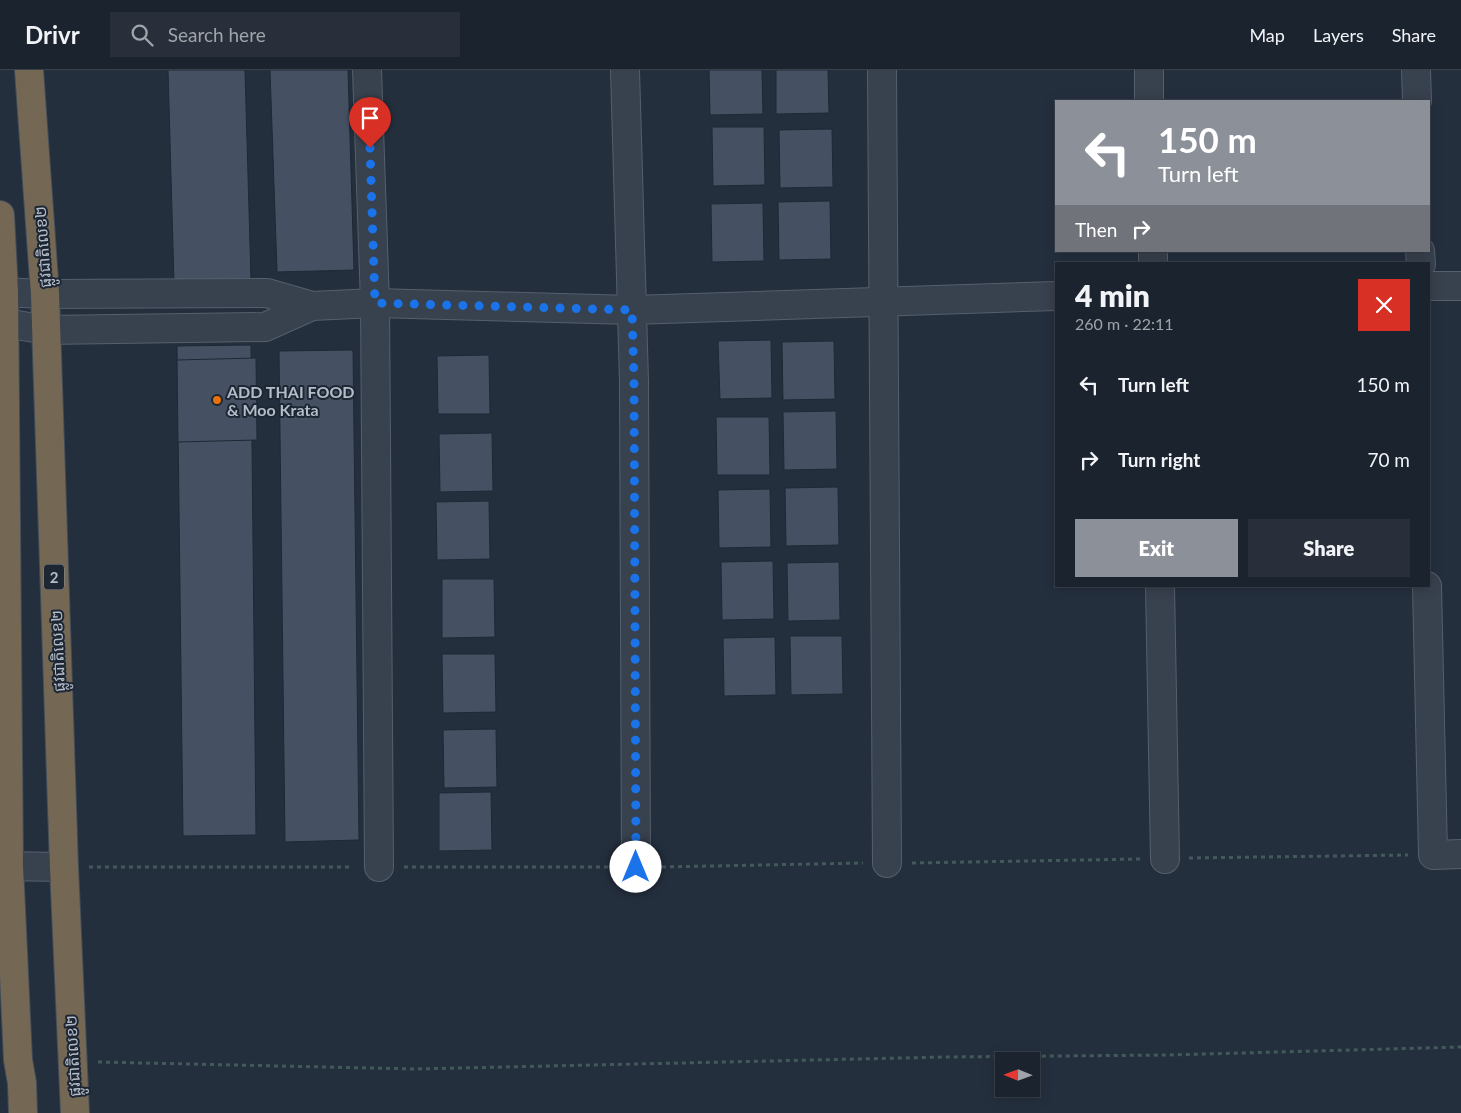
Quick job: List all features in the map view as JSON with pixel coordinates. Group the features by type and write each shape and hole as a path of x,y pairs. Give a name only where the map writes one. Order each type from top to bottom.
{"highway":[{"name":"ផ្លូវជាតិលេខ២","path":"29,70 45,294 64,867 75,1113"},
{"path":"0,215 3,447 4,866 13,1068 23,1113"}],"street":[{"path":"367,70 375,303 379,867"},
{"path":"625,70 634,391 636,867"},
{"path":"882,70 887,863"},
{"path":"1149,70 1150,100"},
{"path":"1416,70 1417,100"},
{"path":"1430,286 1461,286"},
{"path":"2,292 45,294 267,293 312,306 375,303 632,310 1055,296"},
{"path":"2,323 46,330 265,327 312,306"},
{"path":"1160,587 1165,858"},
{"path":"1427,587 1433,855 1461,854"},
{"path":"4,866 64,867"}],"path":[{"path":"64,867 636,867 1433,855"},
{"path":"73,1073 415,1069 946,1057 1168,1055 1461,1047"}],"building":[{"path":"168,70 245,70 251,280 174,283"},
{"path":"270,70 348,70 354,270 277,272"},
{"path":"709,70 762,70 763,114 710,115"},
{"path":"776,70 828,70 829,113 776,114"},
{"path":"712,127 764,127 765,185 713,186"},
{"path":"832,129 833,187 780,188 779,130"},
{"path":"830,201 831,259 779,260 778,202"},
{"path":"763,203 764,261 712,262 711,204"},
{"path":"771,340 772,398 720,399 718,341"},
{"path":"834,341 835,399 783,400 782,342"},
{"path":"251,345 256,835 183,836 177,346"},
{"path":"353,350 359,840 285,842 279,351"},
{"path":"489,355 490,414 438,414 437,356"},
{"name":"ADD THAI FOOD & Moo Krata","path":"256,358 257,440 178,442 177,360"},
{"path":"836,411 837,469 784,470 783,412"},
{"path":"716,417 769,417 770,475 717,475"},
{"path":"492,433 493,491 440,492 439,434"},
{"path":"838,487 839,545 786,546 785,488"},
{"path":"770,489 771,547 719,548 718,490"},
{"path":"489,501 490,559 437,560 436,502"},
{"path":"773,561 774,619 722,620 721,562"},
{"path":"839,562 840,620 788,621 787,563"},
{"path":"442,579 494,579 495,637 442,638"},
{"path":"790,636 842,636 843,694 791,695"},
{"path":"775,637 776,695 724,696 723,638"},
{"path":"442,654 495,654 496,712 443,713"},
{"path":"496,729 497,787 444,788 443,730"},
{"path":"491,792 492,850 439,851 439,793"}],"place":[{"name":"ADD THAI FOOD & Moo Krata","path":"217,400"}],"route":[{"path":"370,148 375,303 632,310 636,867"}]}
